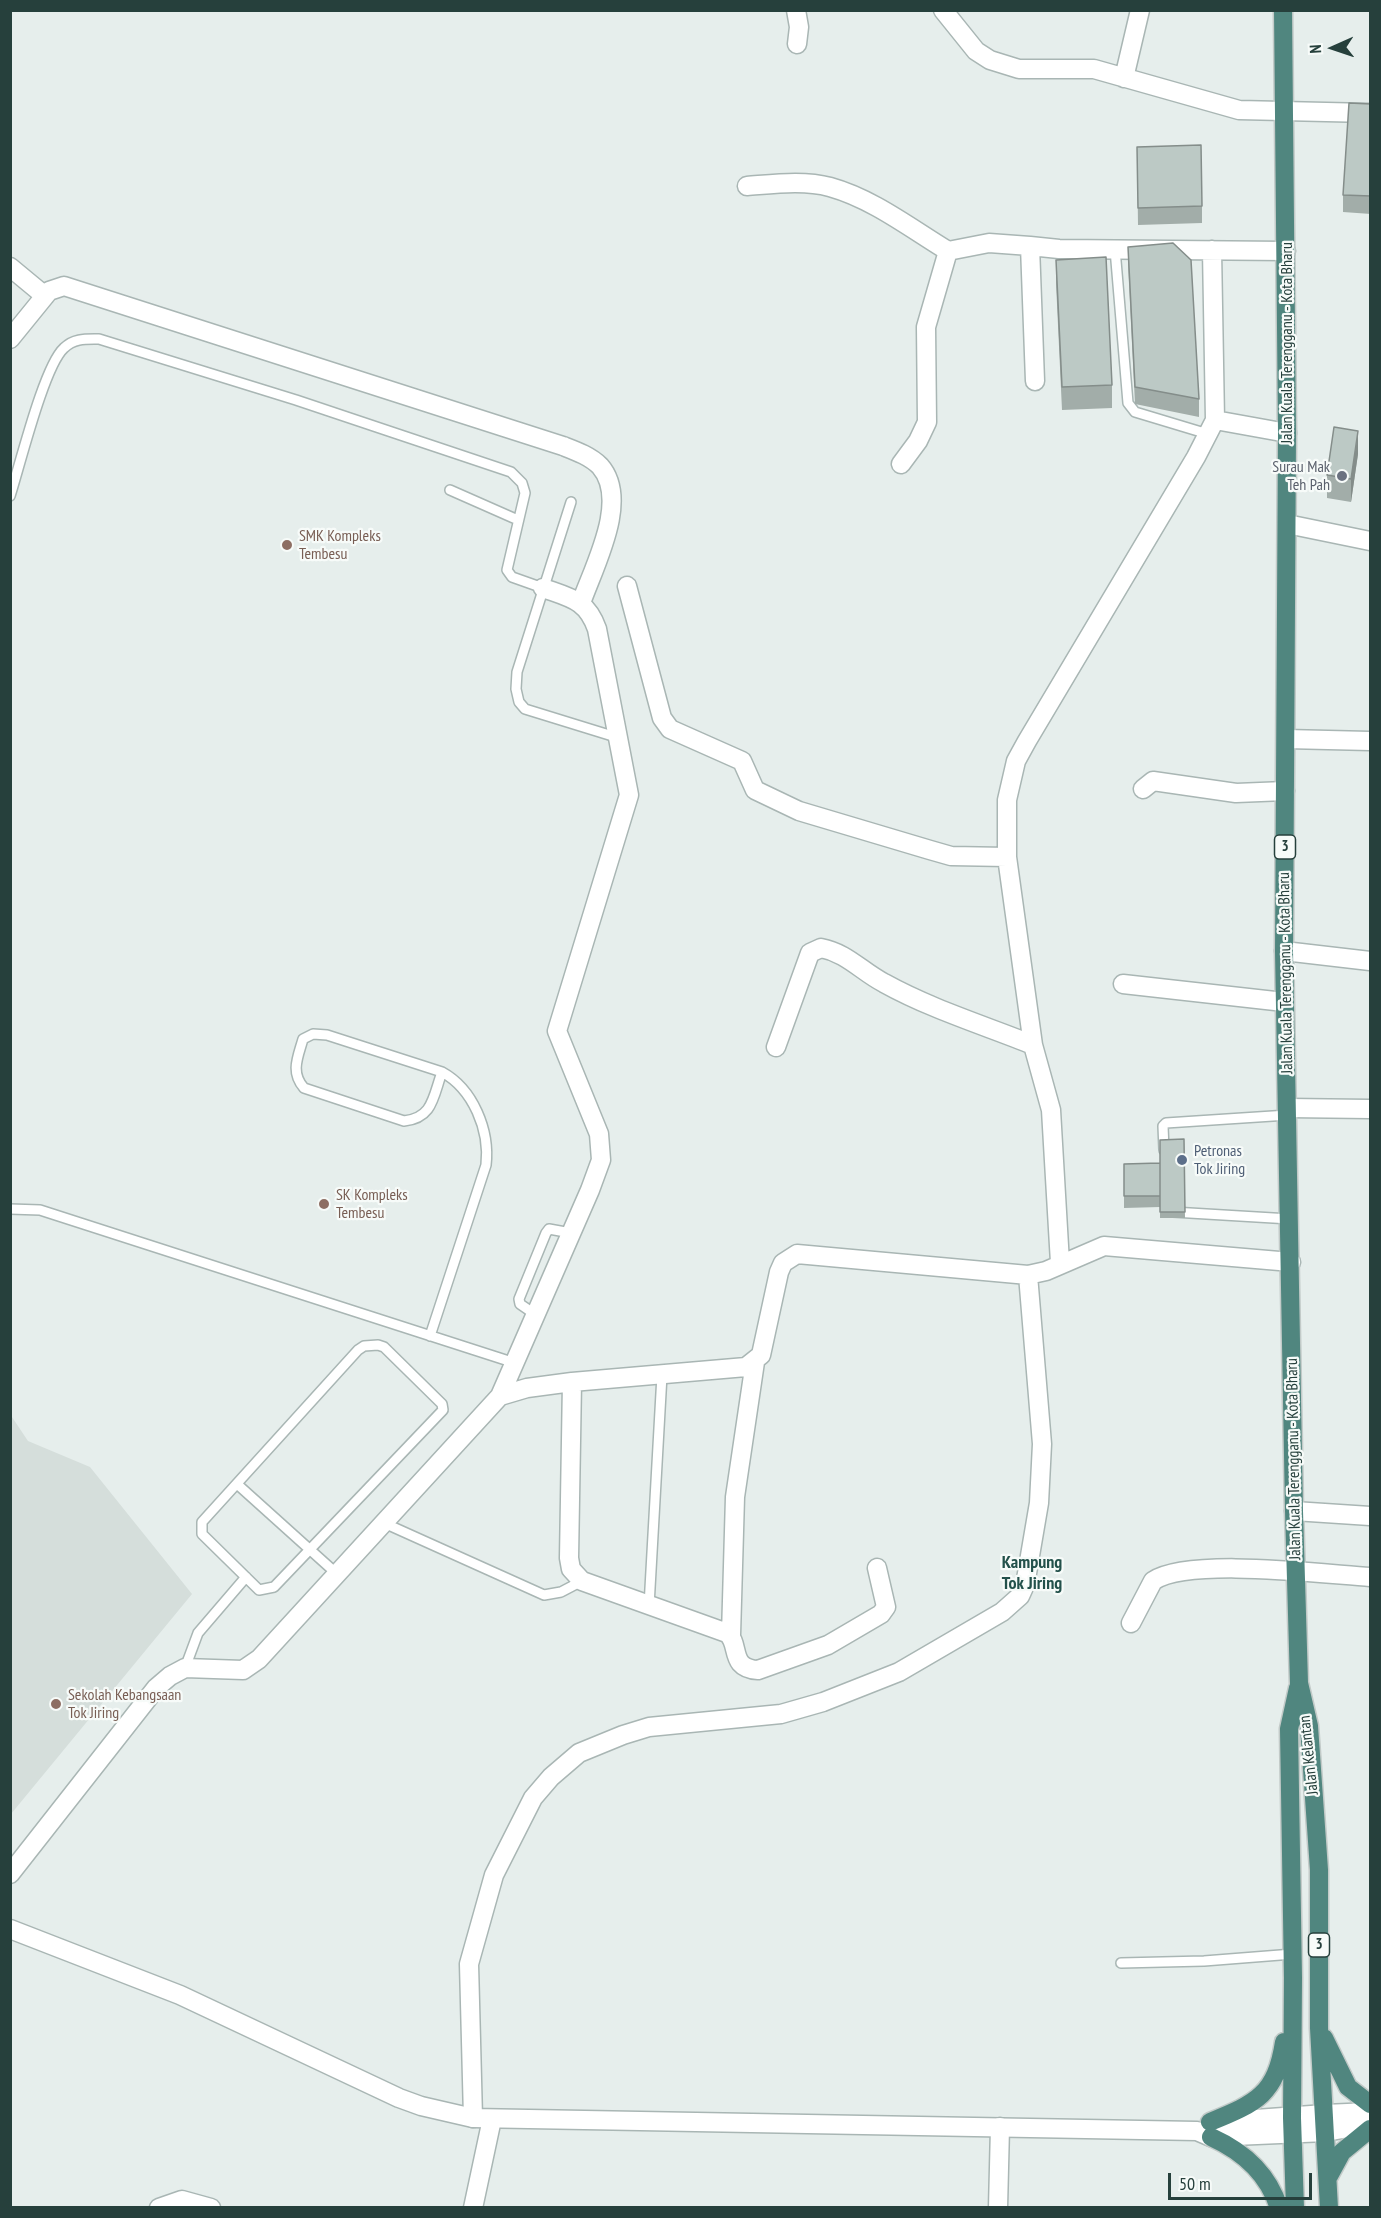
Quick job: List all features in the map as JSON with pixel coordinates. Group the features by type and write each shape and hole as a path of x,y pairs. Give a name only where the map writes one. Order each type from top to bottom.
{"highway":[{"name":"Jalan Kuala Terengganu - Kota Bharu","path":"1283,10 1287,433 1284,1002 1289,1112 1294,1511 1299,1683"},
{"name":"Jalan Kelantan","path":"1296,2208 1293,2126 1289,1729 1299,1683"},
{"name":"Jalan Kelantan","path":"1299,1683 1309,1726 1318,1870 1320,2028 1329,2208"},
{"path":"1279,2208 1269,2186 1250,2160 1206,2130 1244,2109 1270,2088 1280,2065 1293,1978"},
{"path":"1320,2028 1348,2087 1371,2103"},
{"path":"1328,2181 1342,2152 1371,2129"}],"street":[{"path":"796,10 799,27 797,44"},
{"path":"943,10 965,40 990,60 1029,70 1085,68 1239,110 1284,113 1371,113"},
{"path":"1124,78 1140,10"},
{"path":"747,186 790,183 828,186 863,199 948,251 989,243 1115,249 1286,251"},
{"path":"1030,246 1035,381"},
{"path":"1060,1263 1051,1110 1033,1045 1007,857 1007,800 1016,762 1211,427 1212,250"},
{"path":"901,464 918,441 927,422 926,327 948,251"},
{"path":"10,267 45,296"},
{"path":"10,339 45,296 56,287 64,286 563,446 587,456 605,473 613,507 581,603"},
{"path":"1211,427 1287,433"},
{"path":"1287,524 1371,541"},
{"path":"627,586 662,718 670,729 742,761 755,790 799,811 951,856 1007,857"},
{"path":"10,1874 156,1688 170,1676 185,1668 243,1670 259,1659 501,1396 571,1233 600,1160 601,1147 599,1134 557,1031 629,795 597,629 592,615 581,603 543,588"},
{"path":"1286,739 1371,741"},
{"path":"1143,789 1153,781 1236,793 1285,791"},
{"path":"776,1047 810,953 821,948 842,953 884,983 924,1002 1033,1045"},
{"path":"1284,951 1371,961"},
{"path":"1123,984 1284,1002"},
{"path":"1289,1112 1371,1109"},
{"path":"877,1568 884,1611 828,1645 765,1669 753,1669 736,1657 730,1635 735,1497 755,1362 765,1346 779,1272 783,1263 797,1254 1028,1275 1046,1271 1060,1263 1104,1246 1291,1262"},
{"path":"473,2118 469,1964 494,1875 533,1798 551,1777 579,1754 649,1727 781,1714 834,1698 899,1672 1002,1612 1020,1596 1025,1585 1039,1503 1042,1444 1028,1275"},
{"path":"501,1396 527,1388 572,1382 737,1369 755,1362"},
{"path":"572,1382 570,1569 582,1581 730,1635"},
{"path":"1294,1511 1371,1516"},
{"path":"1131,1623 1148,1589 1159,1577 1202,1569 1371,1577"},
{"path":"10,1929 180,1995 399,2098 473,2118 1206,2130 1325,2123 1371,2124"},
{"path":"1325,2123 1371,2112"},
{"path":"473,2208 492,2119"},
{"path":"998,2208 999,2127"},
{"path":"159,2208 182,2200 211,2208"}],"lane":[{"path":"1115,249 1128,403 1135,412 1211,427"},
{"path":"10,496 51,368 64,348 84,338 99,339 274,393 511,472 518,476 524,487 507,570 512,577 543,588"},
{"path":"450,490 518,520"},
{"path":"572,502 543,588 518,672 516,689 519,702 525,709 619,738"},
{"path":"430,1336 486,1165 487,1136 466,1091 442,1072 327,1035 313,1034 303,1038 295,1068 297,1080 304,1088 404,1121 417,1120 428,1113 442,1072"},
{"path":"1164,1162 1163,1126 1166,1123 1289,1112"},
{"path":"10,1209 40,1210 515,1363"},
{"path":"1165,1210 1290,1220"},
{"path":"364,1346 384,1347 442,1404 443,1410 274,1587 259,1590 202,1534 202,1522 237,1484 364,1346"},
{"path":"649,1606 662,1375"},
{"path":"237,1484 337,1574"},
{"path":"384,1523 544,1595 561,1592 582,1581"},
{"path":"185,1668 198,1633 246,1577"},
{"path":"1120,1964 1204,1961 1293,1953"}],"shaded area":[{"name":"Sekolah Kebangsaan Tok Jiring","path":"10,1414 28,1441 90,1467 192,1594 11,1814"}],"building":[{"path":"1349,103 1371,104 1371,196 1343,195"},
{"path":"1201,145 1202,206 1138,208 1137,147"},
{"path":"1173,243 1191,260 1199,399 1135,387 1128,247"},
{"path":"1106,257 1112,385 1062,387 1056,260"},
{"path":"1334,427 1358,431 1351,479 1327,475"},
{"path":"1184,1139 1185,1212 1160,1212 1160,1140"},
{"path":"1160,1163 1160,1196 1124,1196 1124,1164"}],"place":[{"name":"Surau Mak Teh Pah","path":"1342,476"},
{"name":"SMK Kompleks Tembesu","path":"287,545"},
{"name":"Petronas Tok Jiring","path":"1182,1160"},
{"name":"SK Kompleks Tembesu","path":"324,1204"},
{"name":"Sekolah Kebangsaan Tok Jiring","path":"56,1704"}],"district":[{"name":"Kampung Tok Jiring","path":"1032,1573"}]}
